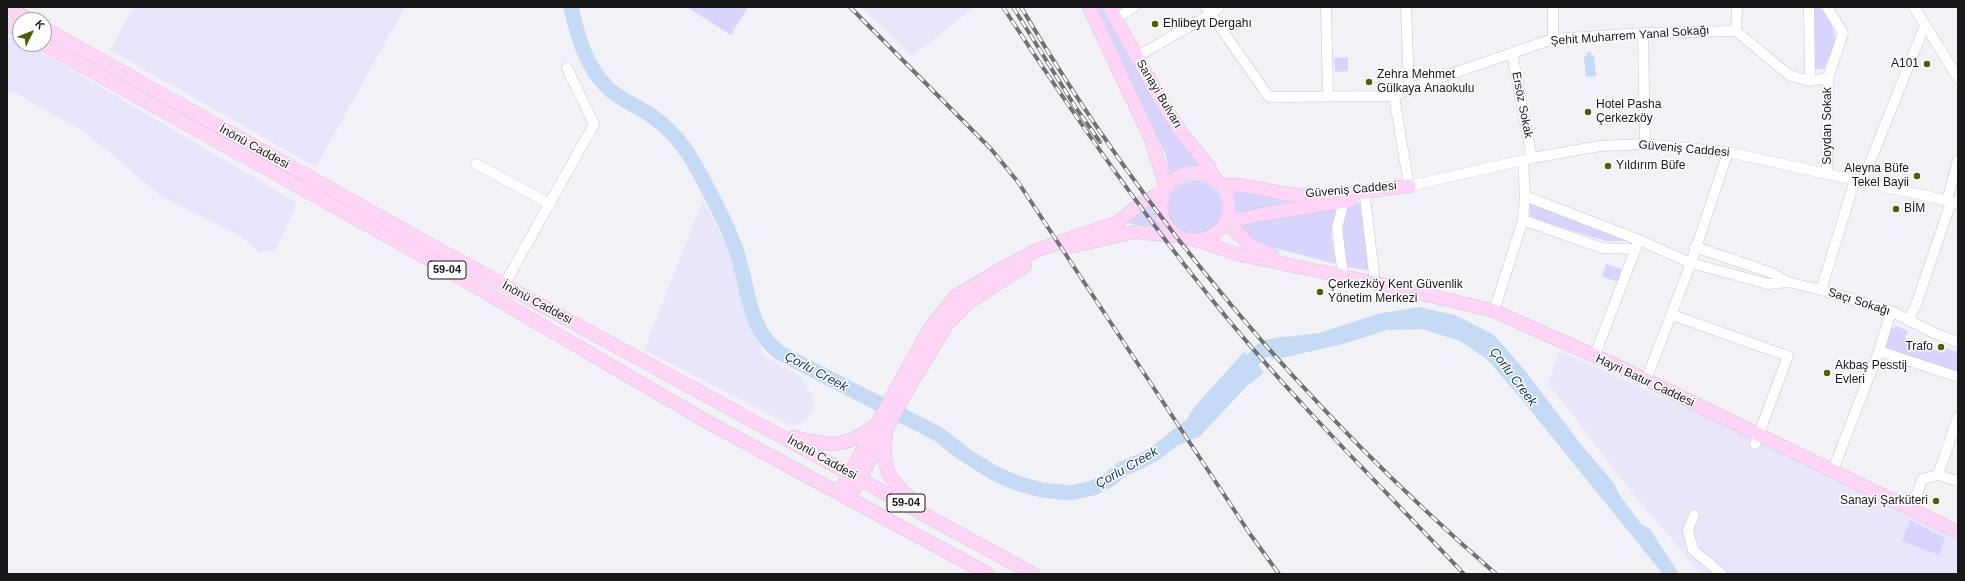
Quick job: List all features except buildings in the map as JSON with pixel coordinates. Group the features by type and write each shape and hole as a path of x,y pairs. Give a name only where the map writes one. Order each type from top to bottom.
{"main road":[{"name":"Sanayi Bulvarı","path":"1089,7 1151,139 1166,189"},
{"name":"Sanayi Bulvarı","path":"1109,7 1164,106 1181,132 1218,182"},
{"name":"İnönü Caddesi","path":"52,33 221,129 1033,574"},
{"name":"İnönü Caddesi","path":"52,49 423,256 704,420 988,574"},
{"path":"905,384 948,323 968,303 1007,276 1040,257 1070,247 1135,232 1178,236 1189,240 1199,240 1209,238 1218,232 1227,219 1229,205 1227,195 1218,182 1206,174 1195,172 1184,174 1174,179 1166,189 1162,198 1161,209 1164,220 1170,229 1178,236"},
{"name":"Güveniş Caddesi","path":"1218,182 1289,194 1316,195 1409,186"},
{"name":"Güveniş Caddesi","path":"1227,219 1241,219 1364,198 1409,186"},
{"path":"844,496 905,384 930,328 956,296 1037,250 1117,223 1143,202 1166,189"},
{"name":"Hayri Batur Caddesi","path":"1227,219 1250,245 1267,254 1317,271"},
{"name":"Hayri Batur Caddesi","path":"1199,240 1237,254 1375,283 1494,311 1646,380 1757,439 1833,470 1958,532"},
{"path":"778,433 828,445 844,443 882,426"},
{"path":"882,426 886,468 895,486 940,522"}],"street":[{"path":"1115,19 1134,7"},
{"path":"1136,57 1208,10 1219,7"},
{"path":"1326,7 1328,97"},
{"path":"1406,7 1409,90"},
{"path":"1553,7 1553,39"},
{"path":"1737,7 1736,31 1789,75 1810,81 1828,78"},
{"path":"1809,7 1810,81"},
{"name":"Soydan Sokak","path":"1827,7 1843,33 1828,78 1827,174"},
{"path":"1914,7 1958,78"},
{"name":"Şehit Muharrem Yanal Sokağı","path":"1208,10 1269,97 1394,96 1553,39 1643,33 1736,31"},
{"name":"Saçı Sokağı","path":"1926,25 1858,181 1821,290 1891,311 1908,321 1957,339"},
{"path":"1643,33 1645,144"},
{"name":"Ersöz Sokak","path":"1494,311 1522,220 1528,159 1512,53"},
{"path":"504,285 594,124 567,68"},
{"path":"1394,96 1409,186"},
{"name":"Güveniş Caddesi","path":"1409,186 1528,159 1600,146 1645,144 1728,152 1952,202"},
{"path":"1646,380 1691,263 1695,247 1728,152"},
{"path":"1908,321 1916,306 1952,202 1958,160"},
{"path":"476,164 550,204"},
{"path":"1525,196 1638,244 1691,263 1768,284 1788,282"},
{"path":"1364,198 1375,283"},
{"path":"1343,276 1337,228 1344,201"},
{"path":"1522,220 1602,248 1638,244"},
{"path":"1594,357 1638,244"},
{"path":"1695,247 1772,273 1788,282 1821,290"},
{"path":"1833,470 1879,350 1891,311"},
{"path":"1672,315 1788,356 1757,439"},
{"path":"1879,350 1958,377"},
{"path":"1938,475 1958,417"},
{"path":"1912,509 1922,479 1938,475 1958,481"},
{"path":"1694,515 1688,530 1693,550 1722,574"}],"shaded area":[{"path":"134,7 405,7 316,167 110,50"},
{"path":"687,7 748,7 731,35"},
{"path":"861,7 975,7 912,56"},
{"path":"1097,7 1105,7 1205,169 1190,165 1182,167 1169,175 1166,156"},
{"path":"1813,7 1820,7 1834,31 1834,42 1824,69 1815,69"},
{"path":"12,36 12,52 42,52 297,203 276,250 259,252 239,235 161,196 86,133 14,92 7,94 7,37"},
{"path":"1348,57 1348,71 1335,72 1334,58"},
{"path":"1195,180 1205,182 1214,188 1220,197 1222,207 1220,217 1214,226 1205,232 1195,234 1185,232 1176,226 1170,217 1168,207 1170,197 1176,188 1185,182"},
{"path":"1232,186 1295,203 1235,215 1235,195"},
{"path":"703,200 751,292 756,337 764,356 800,376 812,395 814,403 812,411 805,421 793,426 644,350"},
{"path":"1154,200 1155,217 1161,230 1128,223"},
{"path":"1361,203 1371,271 1348,267 1342,236 1349,205"},
{"path":"1531,204 1541,206 1630,241 1606,241 1536,220 1530,216 1529,207"},
{"path":"1336,207 1331,235 1336,264 1256,243 1241,228 1243,224"},
{"path":"1606,264 1623,269 1619,282 1602,277"},
{"path":"1897,326 1908,331 1905,338 1944,353 1946,348 1958,352 1958,374 1884,347 1891,329"},
{"path":"1560,351 1772,446 1958,540 1958,574 1701,574 1627,486 1548,383"},
{"path":"1910,520 1945,538 1939,555 1902,541"}],"water":[{"path":"1587,52 1591,52 1591,55 1594,55 1596,76 1586,77 1584,56 1587,56"},
{"path":"1419,307 1455,315 1494,335 1527,373 1583,447 1613,482 1621,497 1642,525 1649,528 1679,574 1663,574 1487,359 1460,341 1422,329 1387,330 1343,344 1273,360 1265,352 1262,342 1263,340 1319,333 1377,314"},
{"path":"1244,352 1257,363 1264,373 1248,385 1199,437 1176,446 1173,445 1171,439 1176,437 1195,406"}],"waterway":[{"name":"Çorlu Creek","path":"571,7 584,52 595,72 602,81 615,94 649,114 663,125 681,144 691,158 731,236 740,261 750,304 755,318 769,343 780,353 938,434 965,455 994,473 1017,483 1042,490 1070,493 1093,488 1109,480 1122,469 1156,453 1187,428"},
{"name":"Çorlu Creek","path":"1240,374 1261,351 1283,344"}],"railway":[{"path":"850,7 991,149 1018,182 1250,534 1279,574"},
{"path":"1003,7 1055,86 1108,162 1192,275 1222,312 1310,413 1464,574"},
{"path":"1013,7 1076,108 1100,142"},
{"path":"1021,7 1070,87 1122,164 1177,238 1235,310 1296,379 1360,447 1496,574"}],"place":[{"name":"Ehlibeyt Dergahı","path":"1155,24"},
{"name":"A101","path":"1927,64"},
{"name":"Zehra Mehmet Gülkaya Anaokulu","path":"1369,82"},
{"name":"Hotel Pasha Çerkezköy","path":"1588,112"},
{"name":"Yıldırım Büfe","path":"1608,166"},
{"name":"Aleyna Büfe Tekel Bayii","path":"1917,176"},
{"name":"BİM","path":"1896,209"},
{"name":"Çerkezköy Kent Güvenlik Yönetim Merkezi","path":"1320,292"},
{"name":"Trafo","path":"1941,347"},
{"name":"Akbaş Pesstij Evleri","path":"1827,373"},
{"name":"Sanayi Şarküteri","path":"1936,501"}]}
